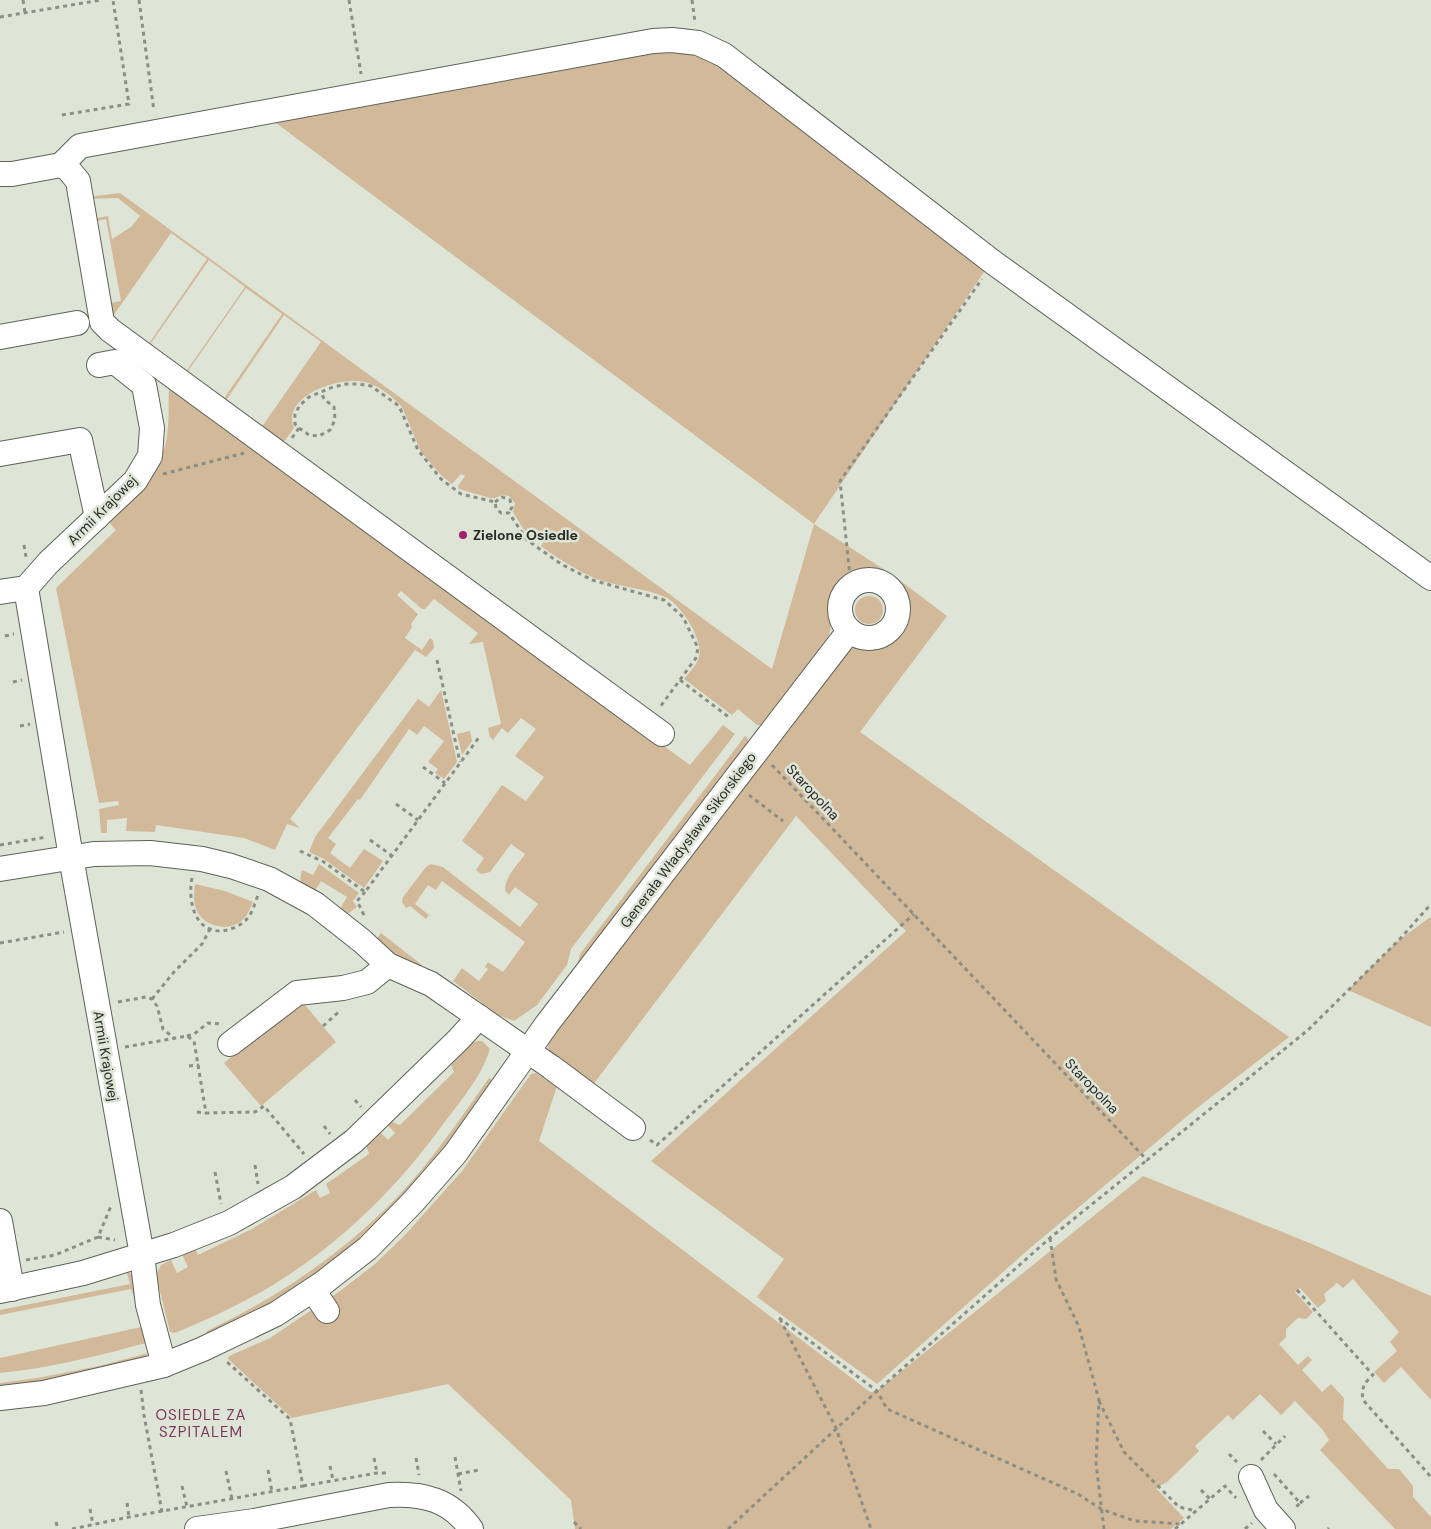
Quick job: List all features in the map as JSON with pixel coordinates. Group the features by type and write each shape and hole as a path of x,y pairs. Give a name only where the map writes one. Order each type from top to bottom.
{"street":[{"path":"61,166 80,146 653,41 672,40 698,43 724,55 994,262 1431,578"},
{"path":"0,174 12,174 61,166 68,169 78,181 102,322 110,330 655,729"},
{"path":"0,337 77,323"},
{"name":"Armii Krajowej","path":"99,365 115,362 144,385 152,428 150,456 135,480 49,562 26,588 71,857 142,1255 148,1305 164,1365"},
{"path":"0,454 80,440 97,517"},
{"path":"870,580 888,587 894,594 898,612 896,621 890,629 875,638 856,636 849,631 843,623 840,603 850,586 860,581 870,580"},
{"path":"0,592 26,588"},
{"name":"Generała Władysława Sikorskiego","path":"0,1398 44,1393 164,1365 203,1349 276,1314 313,1290 368,1248 413,1202 455,1154 527,1050 849,631"},
{"path":"0,869 94,854 150,853 202,859 231,866 269,879 315,904 362,941 388,965 431,984 527,1050 633,1128"},
{"path":"228,1034 297,992 343,988 367,982 388,965"},
{"path":"0,1222 7,1263 6,1290 83,1273 174,1245 229,1223 293,1187 354,1141 459,1039 479,1017"},
{"path":"313,1290 327,1311"},
{"path":"1250,1467 1266,1510 1283,1529"},
{"path":"197,1529 231,1527 254,1521 406,1494 447,1505 460,1514 471,1529"}],"path":[{"path":"23,0 25,13"},
{"path":"0,17 101,0"},
{"path":"62,115 129,104 114,0"},
{"path":"140,0 157,132"},
{"path":"349,0 364,94"},
{"path":"850,586 840,481 994,262"},
{"path":"321,392 324,399 334,407 335,420 330,430 319,436 309,435 298,428 295,424 295,414 300,405 309,397 333,386 347,384 371,386 399,406 418,450 441,480 461,494 495,502 502,497 510,500 512,507 509,513"},
{"path":"135,480 271,448 298,428"},
{"path":"495,502 496,508 501,513 509,513"},
{"path":"509,513 527,540 561,564 592,580 664,600 683,617 698,648 696,658 680,680 655,729"},
{"path":"24,545 27,561"},
{"path":"437,660 460,762"},
{"path":"680,680 730,718"},
{"path":"300,851 324,862 364,892 480,736"},
{"name":"Staropolna","path":"758,750 1146,1160"},
{"path":"423,767 445,783"},
{"path":"396,804 418,820"},
{"path":"0,845 55,835"},
{"path":"370,840 391,855"},
{"path":"192,876 190,898 194,912 202,924 210,930 228,930 240,925 248,918 261,888"},
{"path":"728,1529 836,1428 1050,1238 1308,1030 1398,940 1431,904"},
{"path":"633,1128 657,1146 914,914"},
{"path":"152,999 174,972 202,944 210,930"},
{"path":"29,932 29,938"},
{"path":"0,943 65,932"},
{"path":"116,1002 146,997 152,999 163,1028 174,1038"},
{"path":"323,1026 343,1009"},
{"path":"105,1051 194,1034 208,1022 228,1034"},
{"path":"186,1036 194,1041 206,1113"},
{"path":"189,1066 199,1065"},
{"path":"197,1112 255,1112 264,1106 309,1161"},
{"path":"255,1165 260,1192"},
{"path":"215,1172 221,1205"},
{"path":"7,1263 55,1255 98,1237 114,1201"},
{"path":"1050,1238 1056,1279 1079,1327 1099,1400 1124,1452 1179,1507 1196,1511"},
{"path":"54,1250 55,1255"},
{"path":"1297,1290 1373,1375 1364,1384 1361,1392 1363,1400 1431,1477"},
{"path":"871,1529 836,1428 779,1318 877,1391 887,1409 1078,1494 1101,1508 1135,1521 1181,1524"},
{"path":"72,1529 303,1486 290,1419 221,1356"},
{"path":"141,1385 144,1415 162,1512"},
{"path":"1099,1400 1096,1463 1104,1529"},
{"path":"1264,1431 1276,1444"},
{"path":"1229,1454 1250,1467 1285,1436"},
{"path":"455,1457 461,1491"},
{"path":"374,1458 377,1472"},
{"path":"416,1458 420,1476"},
{"path":"330,1466 333,1480"},
{"path":"268,1470 272,1492"},
{"path":"458,1474 479,1470"},
{"path":"226,1471 232,1499"},
{"path":"182,1486 187,1507"},
{"path":"1175,1529 1225,1486 1237,1499"},
{"path":"1201,1490 1210,1499"},
{"path":"1300,1503 1309,1496"},
{"path":"127,1503 129,1517"},
{"path":"90,1510 93,1525"},
{"path":"56,1522 58,1529"},
{"path":"574,1522 581,1529"}],"shaded area":[{"path":"660,47 701,51 988,266 814,524 272,120"},
{"path":"120,193 772,669 814,524 894,576 947,616 860,732 1289,1037 1197,1108 1029,1249 877,1384 757,1297 784,1259 651,1161 906,931 796,816 592,1086 549,1054 548,1046 552,1033 844,651 882,643 897,633 904,620 906,606 902,593 895,583 884,577 871,574 859,575 847,580 836,596 829,635 762,725 757,725 738,709 732,715 684,679 697,663 700,650 690,623 671,601 647,591 602,581 580,571 541,546 547,536 542,534 535,542 527,535 513,512 515,503 509,496 502,495 490,498 459,489 458,486 465,476 461,474 452,484 441,475 421,452 402,407 379,388 360,381 347,381 318,389 306,396 297,405 292,416 294,428 281,446 261,428 321,342 284,315 225,402 223,400 282,314 246,288 186,374 245,287 209,260 149,346 207,259 171,233 111,319 107,304 121,301 106,219 92,222 92,219 108,216 112,239 131,227 140,216 118,198 88,199 88,197"},
{"path":"169,387 690,765 723,725 735,734 571,949 567,965 537,1005 514,1021 498,1015 453,981 462,968 479,981 488,969 485,967 488,962 503,972 525,942 442,881 436,890 428,885 415,904 429,915 426,919 410,906 406,908 402,902 403,897 426,867 431,864 443,867 520,927 538,904 515,887 509,895 505,891 509,876 525,854 511,844 490,872 481,874 476,870 484,858 462,841 502,785 526,801 544,777 515,756 536,729 521,718 508,733 502,728 493,740 490,737 488,728 501,724 483,642 469,644 478,633 434,599 425,609 422,609 401,591 397,595 418,614 405,638 422,650 430,638 433,640 434,648 426,657 415,650 290,819 300,828 287,824 275,850 244,838 156,825 155,832 126,831 127,818 107,820 107,833 101,833 99,809 119,805 118,801 99,803 56,588 116,530 106,519 140,484 162,454 168,432"},
{"path":"869,596 879,600 883,610 879,620 869,624 859,620 855,610 859,600"},
{"path":"441,690 457,762 444,779 435,773 438,769 428,762 444,741 424,726 417,735 409,729 360,800 358,799 328,838 336,844 330,853 350,868 364,849 383,861 364,888 324,859 309,852 315,837 418,699 429,707"},
{"path":"470,731 472,741 462,755 457,734"},
{"path":"745,736 748,738 748,742 577,968 580,954"},
{"path":"319,864 359,893 353,901 357,907 349,913 345,912 341,907 347,897 321,881 315,891 302,884 300,879 302,870 313,875"},
{"path":"195,884 225,891 253,902 247,914 235,925 220,927 213,925 201,917 197,911 194,901"},
{"path":"1431,918 1431,1027 1348,990 1399,940"},
{"path":"381,933 422,965 420,968 382,950 375,941"},
{"path":"300,999 336,1042 261,1106 224,1063"},
{"path":"482,1041 490,1049 471,1087 405,1172 362,1217 314,1257 261,1292 197,1324 175,1333 170,1332 156,1275 161,1265 171,1260 177,1273 188,1267 180,1250 193,1244 198,1255 252,1229 316,1190 320,1198 330,1193 326,1184 369,1154 364,1139 376,1128 388,1140 395,1133 384,1121 385,1119 400,1125 454,1072 451,1065 472,1043"},
{"path":"535,1073 557,1086 539,1141 870,1392 877,1391 1143,1176 1312,1244 1431,1296 1431,1400 1401,1367 1384,1383 1374,1372 1397,1351 1390,1342 1399,1332 1353,1279 1343,1288 1337,1283 1324,1294 1326,1301 1318,1308 1300,1288 1295,1292 1313,1312 1306,1319 1298,1318 1286,1329 1286,1337 1279,1344 1298,1365 1308,1356 1312,1360 1302,1370 1322,1392 1331,1384 1344,1398 1343,1419 1388,1469 1399,1469 1413,1486 1413,1497 1431,1517 1431,1529 1395,1529 1320,1450 1329,1440 1322,1429 1295,1401 1281,1415 1260,1394 1233,1420 1228,1415 1195,1446 1199,1451 1167,1482 1156,1488 1184,1518 1171,1529 575,1529 571,1500 448,1384 292,1418 228,1359 229,1356 270,1338 340,1291 375,1264 405,1235 462,1171 531,1074"},
{"path":"489,1078 494,1081 443,1152 361,1240 286,1296 205,1335 207,1331 236,1317 316,1267 366,1227 422,1169"},
{"path":"126,1270 135,1277 139,1299 135,1300 131,1289 0,1315 0,1310 130,1284"},
{"path":"146,1326 150,1342 57,1364 0,1373 0,1358"},
{"path":"148,1353 145,1357 101,1372 0,1389 0,1383 99,1366"}],"place":[{"name":"Zielone Osiedle","path":"463,535"}],"district":[{"name":"OSIEDLE ZA SZPITALEM","path":"201,1424"}]}
